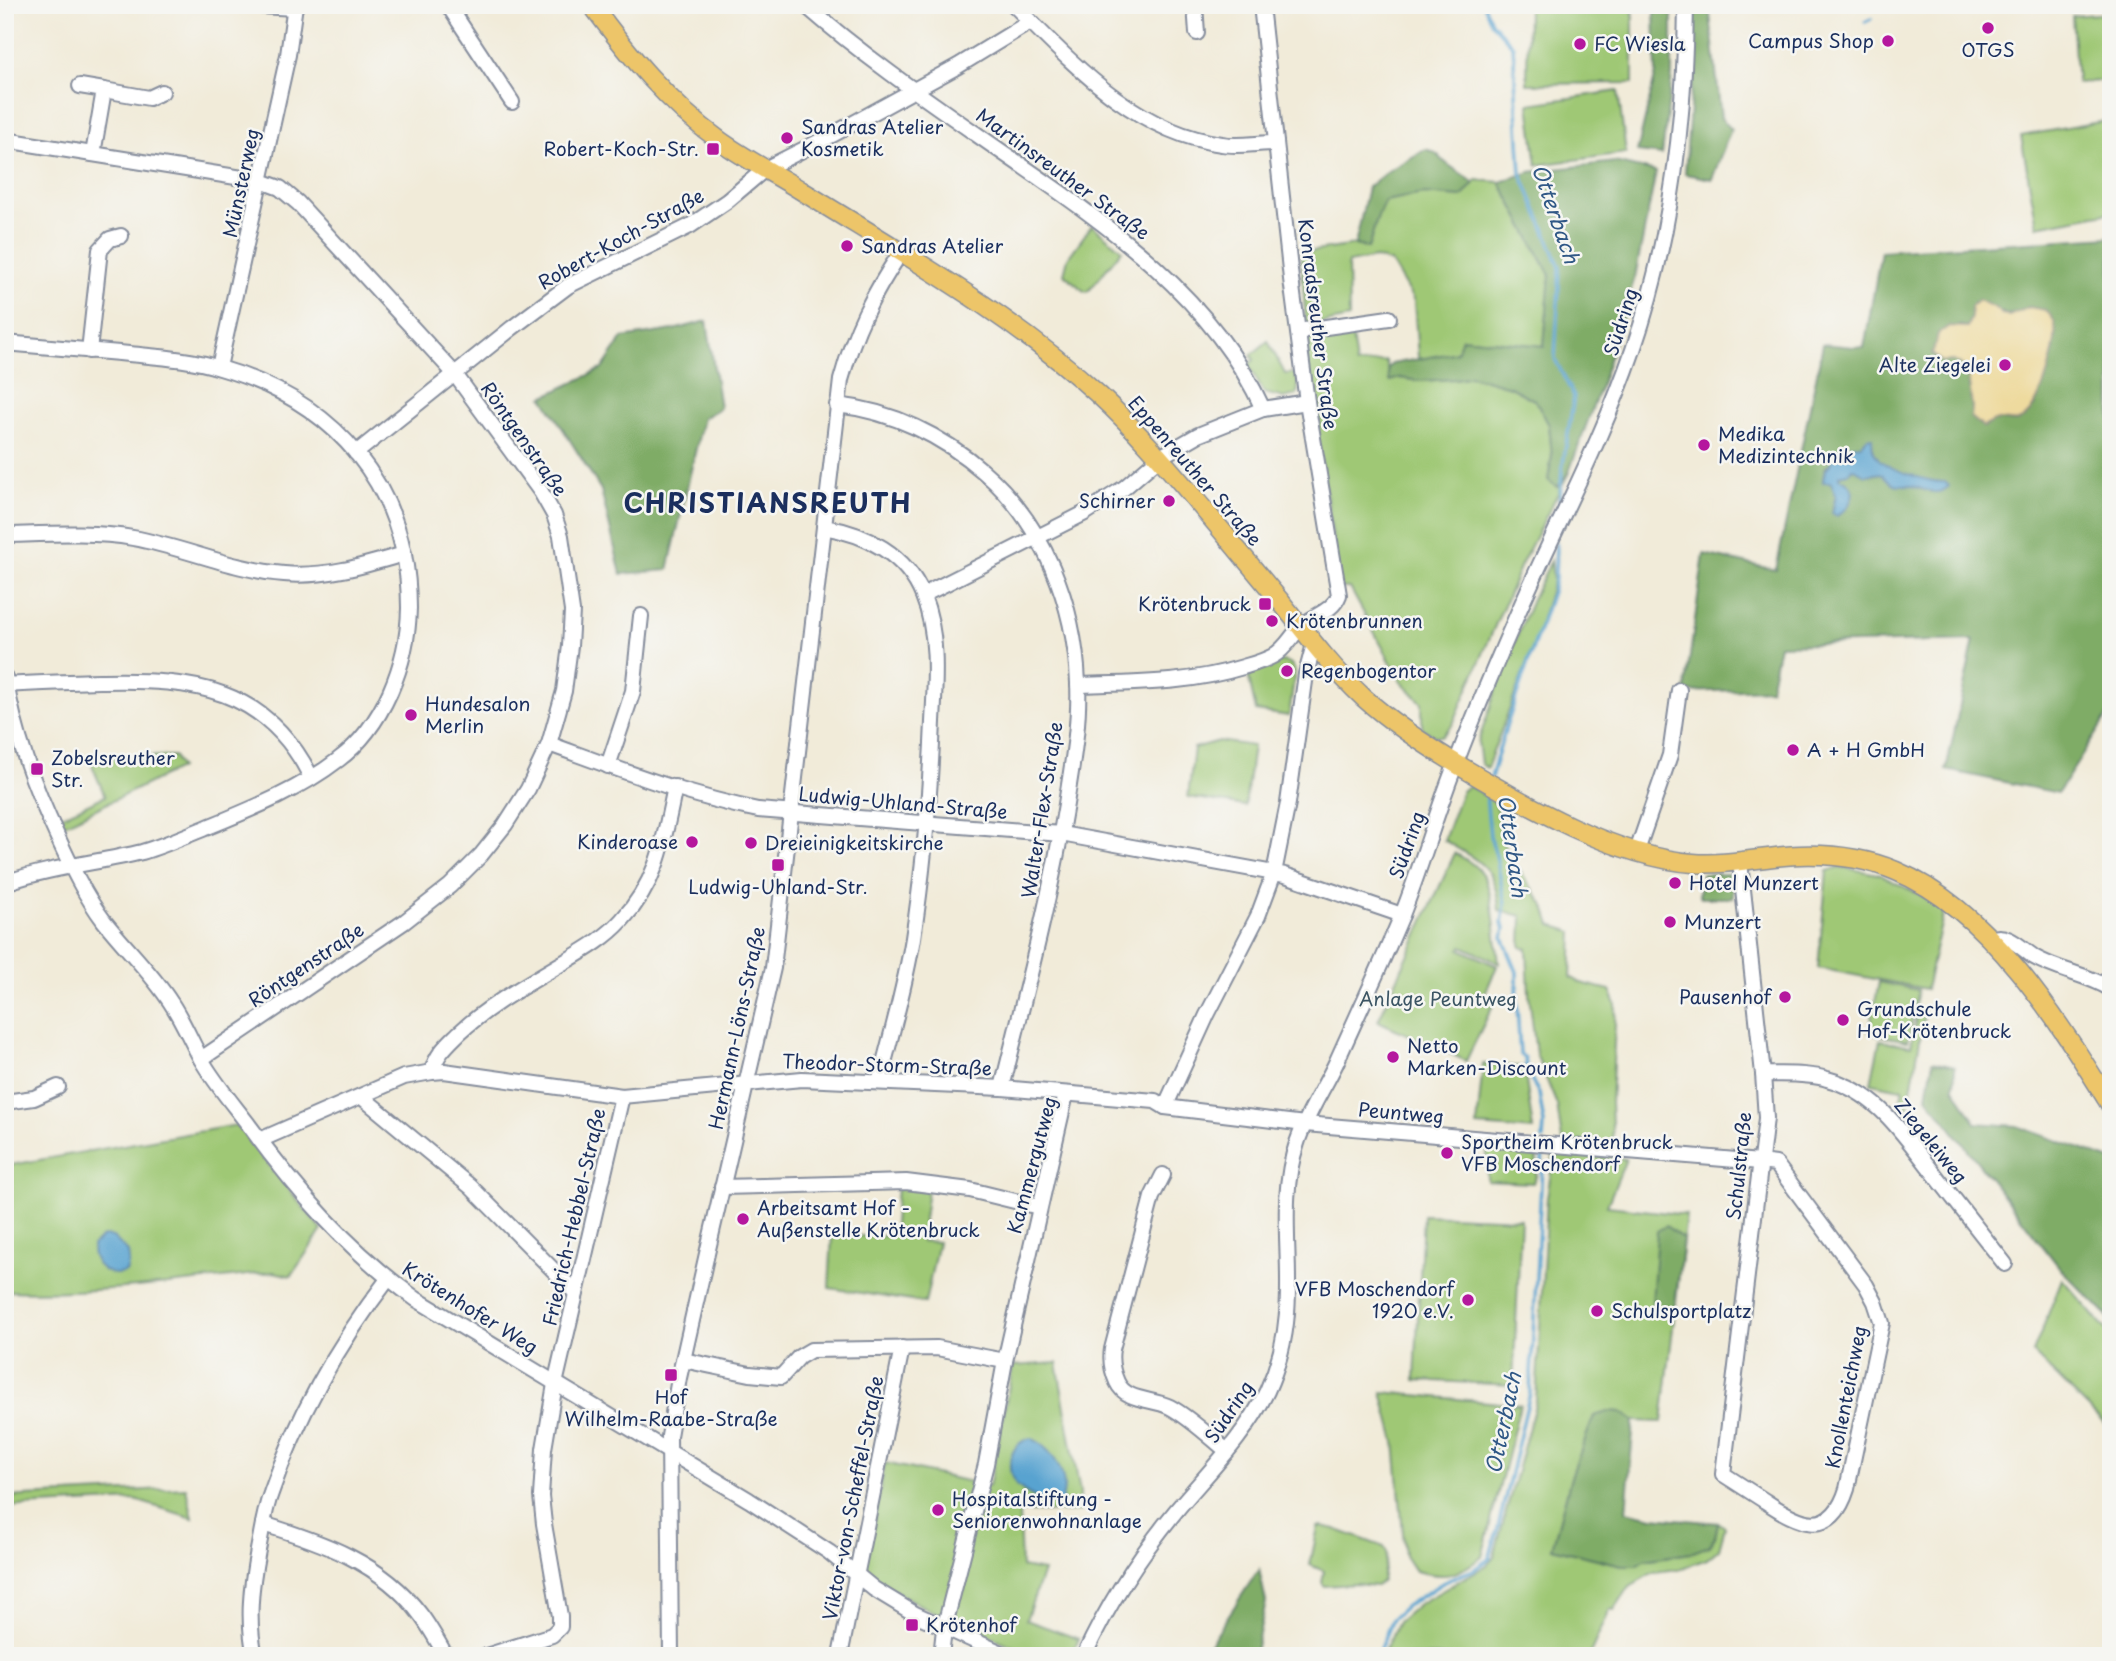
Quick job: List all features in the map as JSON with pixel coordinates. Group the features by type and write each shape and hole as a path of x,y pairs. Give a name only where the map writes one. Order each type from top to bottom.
{"main road":[{"name":"Eppenreuther Straße","path":"592,5 630,54 678,106 719,140 1000,316 1041,346 1102,398 1160,457 1314,644 1353,687 1384,715 1455,763 1514,796 1590,835 1659,858 1694,863 1740,862 1800,855 1829,856 1858,860 1893,870 1924,885 1951,903 1991,939 2042,1002 2111,1106"}],"street":[{"path":"244,5 295,6"},
{"path":"448,5 512,102"},
{"name":"Martinsreuther Straße","path":"805,5 913,90 1073,201 1145,257 1188,300 1215,333 1244,373 1263,409"},
{"path":"1014,5 1070,60 1123,104 1177,134 1226,145 1276,143"},
{"path":"1195,5 1197,33"},
{"name":"Konradsreuther Straße","path":"1261,5 1307,402 1339,595 1336,603 1300,627"},
{"name":"Südring","path":"1084,1656 1125,1579 1258,1410 1270,1383 1284,1338 1287,1311 1287,1193 1297,1143 1402,915 1455,763 1533,580 1577,488 1633,351 1651,291 1668,216 1685,55 1686,5"},
{"name":"Münsterweg","path":"219,367 288,55 295,6"},
{"name":"Robert-Koch-Straße","path":"356,453 454,373 568,286 690,226 727,201 765,169 958,66 1030,22"},
{"path":"80,86 149,97 162,92"},
{"path":"93,154 104,90"},
{"name":"Röntgenstraße","path":"5,140 261,181 280,188 298,203 454,373 541,492 554,515 561,536 572,611 564,691 549,744 528,789 505,825 481,855 450,886 404,922 201,1059"},
{"path":"89,351 100,250 110,239 121,236"},
{"name":"Hermann-Löns-Straße","path":"671,1656 669,1436 683,1360 773,968 841,380 854,336 872,297 901,252"},
{"path":"1298,331 1388,318"},
{"path":"5,343 153,357 219,367 298,401 317,414 356,453 383,493 404,554 409,618 403,655 385,702 362,737 339,760 287,792 220,822 144,851 5,883"},
{"path":"923,595 1085,513 1124,488 1160,457 1198,435 1263,409 1307,402"},
{"name":"Walter-Flex-Straße","path":"837,405 881,414 915,427 951,445 993,479 1013,500 1038,537 1064,598 1070,621 1078,685 1071,771 1047,903 1002,1088"},
{"path":"824,527 857,534 891,553 913,578 923,595 933,640 935,680 932,746 913,937 879,1082"},
{"path":"5,534 129,537 238,566 285,575 324,573 404,554"},
{"path":"608,766 634,691 641,616"},
{"path":"1078,685 1177,682 1222,674 1270,657 1286,646 1300,627"},
{"path":"1165,1107 1207,1015 1258,916 1274,873 1288,803 1306,674 1314,644"},
{"path":"6,682 155,681 212,691 252,707 266,719 293,746 311,777"},
{"name":"Krötenhofer Weg","path":"6,682 29,772 70,866 104,921 161,986 201,1059 260,1140 327,1222 388,1279 416,1299 669,1450 829,1552 874,1589 915,1614 1007,1656"},
{"path":"1637,851 1670,755 1679,690"},
{"name":"Ludwig-Uhland-Straße","path":"549,744 724,803 758,810 1061,834 1274,873 1402,915"},
{"path":"432,1072 434,1061 442,1050 495,1004 586,949 621,921 654,874 674,787"},
{"name":"Schulstraße","path":"1724,1474 1766,1118 1740,862"},
{"name":"Eppenreuther Straße","path":"1991,939 2000,937 2016,943 2034,957 2111,989"},
{"name":"Theodor-Storm-Straße","path":"260,1140 404,1077 432,1072 450,1072 622,1096 802,1079 1002,1088 1066,1094"},
{"name":"Ziegeleiweg","path":"1763,1074 1825,1078 1867,1097 1896,1123 2005,1264"},
{"path":"5,1102 34,1098 58,1087"},
{"name":"Kammergutweg","path":"941,1656 944,1629 986,1464 1005,1361 1066,1094 1155,1101 1165,1107"},
{"name":"Friedrich-Hebbel-Straße","path":"486,1656 552,1635 560,1627 541,1496 544,1449 555,1384 622,1096"},
{"path":"362,1097 471,1187 576,1293"},
{"name":"Peuntweg","path":"1165,1107 1305,1124 1760,1162"},
{"name":"Knollenteichweg","path":"1724,1474 1787,1516 1803,1523 1818,1522 1833,1515 1842,1504 1847,1489 1882,1323 1866,1285 1785,1175 1776,1164 1760,1162"},
{"path":"1164,1175 1148,1210 1112,1349 1112,1368 1123,1391 1131,1396 1170,1407 1227,1451"},
{"path":"722,1187 906,1182 970,1190 1039,1207"},
{"path":"255,1656 249,1613 270,1494 322,1378 348,1335 388,1279"},
{"name":"Viktor-von-Scheffel-Straße","path":"840,1656 902,1348"},
{"path":"683,1360 750,1374 781,1377 799,1357 811,1350 937,1348 1005,1361"},
{"path":"263,1524 331,1547 358,1560 383,1577 421,1615 446,1656"}],"green space":[{"name":"FC Wiesla","path":"1528,5 1633,5 1633,83 1527,84"},
{"path":"1694,5 1709,5 1721,118 1731,129 1712,179 1685,174 1694,54"},
{"path":"1672,6 1672,75 1662,155 1637,152 1656,73 1654,10"},
{"path":"2111,13 2111,80 2077,83 2072,16"},
{"name":"FC Wiesla","path":"1618,91 1626,153 1537,165 1529,104"},
{"path":"2111,120 2111,212 2037,226 2021,136"},
{"path":"1426,149 1474,183 1462,197 1423,194 1385,201 1368,248 1355,245 1368,187 1388,171"},
{"path":"1615,162 1656,172 1635,277 1601,385 1569,472 1557,487 1548,480 1552,456 1549,425 1536,401 1510,387 1472,376 1419,381 1400,378 1389,381 1388,368 1392,364 1457,352 1462,338 1544,346 1550,275 1500,182 1530,172"},
{"path":"1476,180 1500,182 1550,275 1544,346 1462,338 1457,352 1422,360 1418,357 1414,301 1391,262 1375,258 1348,263 1349,318 1306,327 1301,253 1355,245 1368,248 1385,201 1423,194 1462,197"},
{"path":"1092,225 1122,250 1088,292 1064,274 1068,258"},
{"path":"2111,237 2111,710 2058,793 1946,770 1974,640 1779,645 1770,689 1685,692 1704,554 1776,570 1823,344 1864,348 1881,251","holes":["1994,307 2007,315 2029,307 2054,348 2034,407 2015,422 1996,420 1972,407 1967,368 1953,361 1958,325 1967,327 1971,317","1872,440 1875,454 1886,465 1920,478 1945,482 1924,490 1908,484 1900,485 1881,473 1873,475 1852,468 1839,474 1839,478 1852,490 1847,509 1833,508 1836,495 1831,482 1823,481 1825,468 1840,448 1861,446"]},
{"path":"707,321 720,408 703,418 668,570 621,574 601,490 543,397 602,369 623,338"},
{"path":"1351,328 1356,365 1386,361 1390,381 1400,378 1419,381 1472,376 1510,387 1536,401 1549,425 1552,456 1548,480 1557,486 1569,472 1521,565 1453,724 1442,736 1434,736 1422,728 1422,703 1401,681 1350,588 1340,588 1303,336"},
{"path":"1268,341 1285,374 1297,373 1296,395 1284,398 1264,393 1248,365 1254,360 1251,355"},
{"path":"1551,561 1553,581 1536,639 1487,768 1481,764 1478,742 1504,668"},
{"path":"1279,661 1290,663 1295,672 1289,716 1256,711 1248,675"},
{"path":"1219,741 1253,746 1245,806 1188,797 1194,748"},
{"path":"174,756 180,768 63,825 59,817 105,796 89,758"},
{"path":"1468,786 1490,797 1497,806 1501,838 1511,858 1545,907 1551,925 1573,932 1571,977 1581,983 1610,990 1616,1004 1611,1103 1613,1145 1562,1140 1557,1105 1536,1054 1527,948 1521,947 1522,916 1499,910 1494,882 1489,873 1476,860 1444,840 1462,791"},
{"name":"Anlage Peuntweg","path":"1455,853 1476,867 1486,881 1499,963 1462,946 1460,949 1497,966 1484,996 1495,1001 1466,1061 1378,1021"},
{"path":"1840,867 1878,874 1945,907 1926,989 1818,968 1827,871"},
{"path":"1702,874 1729,874 1733,877 1733,898 1701,898 1699,895"},
{"path":"1879,982 1918,990 1908,1041 1869,1033"},
{"path":"1917,1011 1925,1012 1907,1112 1899,1111 1903,1087 1902,1089 1871,1083 1880,1040 1911,1046"},
{"path":"1933,1061 1955,1066 1954,1088 1976,1123 2017,1126 2111,1160 2111,1320 2060,1268 1927,1097"},
{"path":"1483,1064 1524,1067 1533,1130 1477,1126"},
{"path":"236,1125 322,1230 291,1276 274,1272 106,1289 5,1291 5,1166"},
{"path":"1487,1149 1537,1153 1536,1177 1533,1183 1487,1181"},
{"path":"1554,1153 1626,1159 1607,1206 1686,1215 1662,1422 1634,1421 1621,1412 1594,1416 1572,1474 1552,1548 1622,1565 1636,1565 1643,1560 1691,1553 1715,1537 1718,1523 1725,1527 1719,1549 1707,1559 1679,1569 1654,1572 1630,1586 1614,1610 1610,1609 1589,1656 1382,1656 1398,1622 1419,1604 1487,1565 1494,1556 1536,1401 1547,1197"},
{"path":"897,1187 928,1189 921,1241 938,1242 925,1303 829,1288 832,1236 893,1236"},
{"name":"VFB Moschendorf 1920 e.V.","path":"1423,1215 1521,1219 1513,1385 1415,1380"},
{"path":"1666,1226 1683,1239 1674,1313 1663,1312 1652,1304 1657,1231"},
{"path":"2062,1279 2111,1335 2111,1430 2033,1353"},
{"path":"1057,1363 1080,1492 1080,1512 1019,1512 1021,1567 1043,1571 1026,1620 1079,1639 1071,1656 1037,1656 929,1610 881,1583 865,1569 885,1463 989,1486 1013,1366"},
{"path":"1382,1392 1520,1405 1482,1557 1458,1572 1435,1575 1415,1571 1405,1556 1395,1442"},
{"path":"1611,1411 1621,1412 1634,1421 1626,1511 1653,1517 1718,1523 1715,1537 1709,1546 1691,1553 1644,1560 1636,1565 1622,1565 1552,1548 1572,1474 1594,1416"},
{"path":"186,1488 193,1518 135,1500 5,1507 5,1497"},
{"path":"1318,1527 1384,1547 1387,1553 1382,1581 1376,1586 1324,1586 1324,1571 1310,1565"},
{"path":"1259,1569 1266,1602 1254,1656 1202,1656"}],"sand":[{"name":"Alte Ziegelei","path":"1978,300 2009,316 2029,307 2046,310 2054,322 2054,345 2043,387 2031,410 2019,421 1998,420 1983,427 1971,417 1967,368 1953,361 1942,362 1932,354 1938,334 1949,326 1967,327 1971,317 1970,307"}],"water":[{"path":"1872,437 1876,456 1890,467 1909,475 1945,482 1949,486 1945,490 1931,492 1910,485 1895,484 1881,473 1866,475 1852,468 1848,473 1839,475 1852,489 1850,503 1837,516 1832,513 1836,495 1831,482 1823,482 1826,470 1842,447 1861,445 1867,438"},
{"path":"103,1236 113,1237 128,1252 126,1272 107,1272 94,1259 92,1246"},
{"path":"1031,1438 1049,1452 1058,1465 1064,1487 1061,1504 1033,1496 1014,1481 1010,1466 1013,1452 1018,1445"}],"waterway":[{"name":"Otterbach","path":"1484,5 1491,22 1513,46 1521,173 1560,267 1555,359 1574,397 1562,470 1559,511"},
{"path":"1865,22 1871,19"},
{"name":"Otterbach","path":"1491,777 1552,592 1556,543"},
{"name":"Otterbach","path":"1488,788 1486,794 1490,836 1505,904 1503,938 1517,972 1520,1054 1525,1058 1527,1073 1539,1093 1544,1124 1543,1139"},
{"name":"Otterbach","path":"1377,1656 1392,1619 1406,1606 1444,1582 1473,1570 1489,1559 1530,1393 1543,1147"}],"place":[{"name":"OTGS","path":"1988,28"},
{"name":"Campus Shop","path":"1888,41"},
{"name":"FC Wiesla","path":"1580,44"},
{"name":"Sandras Atelier Kosmetik","path":"787,138"},
{"name":"Robert-Koch-Str.","path":"713,149"},
{"name":"Sandras Atelier","path":"847,246"},
{"name":"Alte Ziegelei","path":"2005,365"},
{"name":"Medika Medizintechnik","path":"1704,445"},
{"name":"Schirner","path":"1169,501"},
{"name":"Krötenbruck","path":"1265,604"},
{"name":"Krötenbrunnen","path":"1272,621"},
{"name":"Regenbogentor","path":"1287,671"},
{"name":"Hundesalon Merlin","path":"411,715"},
{"name":"A + H GmbH","path":"1793,750"},
{"name":"Zobelsreuther Str.","path":"37,769"},
{"name":"Kinderoase","path":"692,842"},
{"name":"Dreieinigkeitskirche","path":"751,843"},
{"name":"Ludwig-Uhland-Str.","path":"778,865"},
{"name":"Hotel Munzert","path":"1675,883"},
{"name":"Munzert","path":"1670,922"},
{"name":"Pausenhof","path":"1785,997"},
{"name":"Grundschule Hof-Krötenbruck","path":"1843,1020"},
{"name":"Netto Marken-Discount","path":"1393,1057"},
{"name":"Sportheim Krötenbruck VFB Moschendorf","path":"1447,1153"},
{"name":"Arbeitsamt Hof - Außenstelle Krötenbruck","path":"743,1219"},
{"name":"VFB Moschendorf 1920 e.V.","path":"1468,1300"},
{"name":"Schulsportplatz","path":"1597,1311"},
{"name":"Hof Wilhelm-Raabe-Straße","path":"671,1375"},
{"name":"Hospitalstiftung - Seniorenwohnanlage","path":"938,1510"},
{"name":"Krötenhof","path":"912,1625"}],"district":[{"name":"CHRISTIANSREUTH","path":"768,504"}]}
